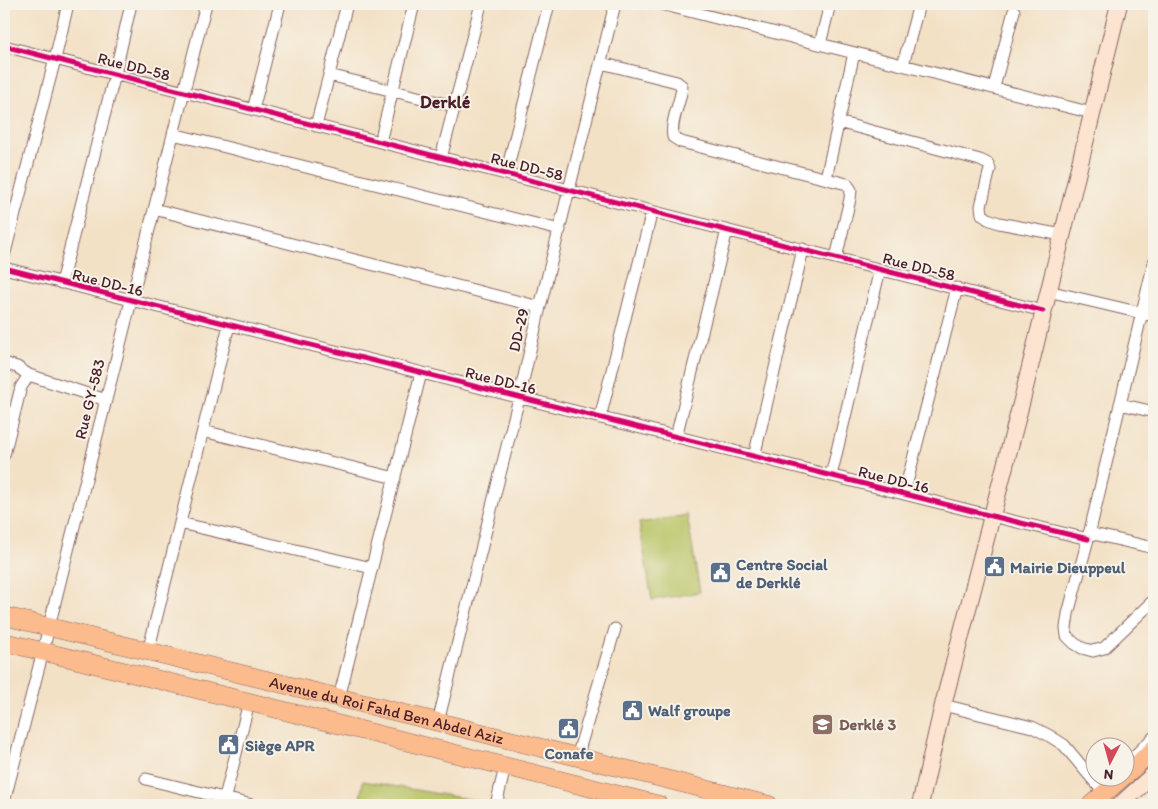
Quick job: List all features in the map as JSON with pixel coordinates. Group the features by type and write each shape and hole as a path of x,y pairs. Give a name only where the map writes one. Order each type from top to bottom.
{"main road":[{"name":"Avenue du Roi Fahd Ben Abdel Aziz","path":"4,616 768,805"},
{"name":"Avenue du Roi Fahd Ben Abdel Aziz","path":"5,644 43,651 658,805"},
{"path":"1136,766 1154,749"},
{"path":"1091,805 1113,786"}],"street":[{"path":"4,256 68,4"},
{"path":"61,283 115,74 131,4"},
{"name":"Rue GY-583","path":"4,802 206,4"},
{"path":"253,110 280,4"},
{"path":"316,126 347,4"},
{"path":"380,142 414,4"},
{"path":"441,158 481,4"},
{"path":"506,174 549,4"},
{"name":"DD-29","path":"438,722 616,4"},
{"path":"661,4 704,9 820,44 1092,113"},
{"path":"820,44 830,4"},
{"path":"903,65 919,4"},
{"path":"920,805 943,705 1024,390 1119,4"},
{"path":"994,88 1014,11"},
{"name":"Rue DD-58","path":"4,46 1043,311"},
{"path":"826,178 854,53"},
{"path":"601,63 676,82 682,86 672,130 673,137 681,142 848,184 851,190 836,258"},
{"path":"329,75 454,106"},
{"path":"838,122 980,160 988,164 990,169 981,206 982,214 988,219 999,223 1062,235"},
{"path":"173,134 560,230"},
{"path":"154,209 540,307"},
{"path":"600,418 652,211"},
{"path":"676,437 727,230"},
{"path":"754,457 803,249"},
{"path":"1154,262 1068,614 1067,636 1082,648 1092,651 1104,648 1154,600"},
{"name":"Rue DD-16","path":"4,268 992,516 1154,548"},
{"path":"831,476 880,269"},
{"path":"904,494 957,288"},
{"path":"1048,291 1154,316"},
{"path":"148,652 229,325"},
{"path":"4,363 17,367 30,375 106,400"},
{"path":"339,698 421,373"},
{"path":"4,455 21,387 30,375"},
{"path":"1120,404 1154,412"},
{"path":"203,431 395,478"},
{"path":"180,523 372,568"},
{"path":"577,757 615,629"},
{"path":"224,802 249,702"},
{"path":"943,705 1032,727 1064,746 1086,772"},
{"path":"1136,754 1154,737"},
{"path":"496,805 505,767"},
{"path":"1120,805 1154,774"},
{"path":"146,779 224,802 252,805"}],"green space":[{"path":"687,515 700,592 652,600 639,523"},
{"path":"363,781 480,801 480,805 359,805"}],"cycle path":[{"path":"4,46 1043,311"},
{"path":"4,268 1088,539"}],"place":[{"name":"Mairie Dieuppeul","path":"994,567"},
{"name":"Centre Social de Derklé","path":"720,573"},
{"name":"Walf groupe","path":"632,710"},
{"name":"Derklé 3","path":"823,724"},
{"name":"Conafe","path":"569,729"},
{"name":"Siège APR","path":"229,745"}],"district":[{"name":"Derklé","path":"445,102"}]}
